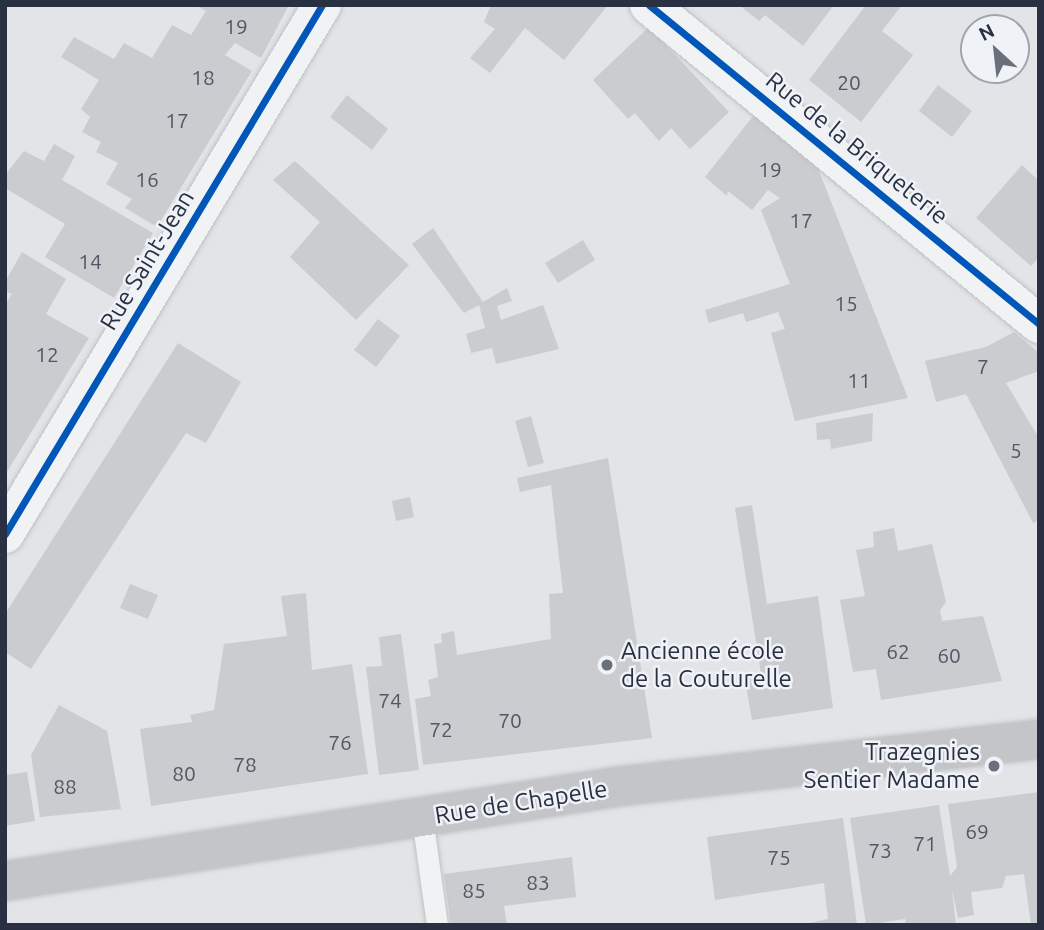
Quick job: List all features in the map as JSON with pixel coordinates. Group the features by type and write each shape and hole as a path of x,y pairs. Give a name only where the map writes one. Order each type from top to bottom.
{"main road":[{"name":"Rue de Chapelle","path":"5,881 622,786 1039,739"}],"street":[{"name":"Rue Saint-Jean","path":"5,534 322,5"},
{"name":"Rue de la Briqueterie","path":"649,5 1039,324"}],"lane":[{"path":"422,817 437,925"}],"building":[{"path":"195,5 289,5 261,58 235,43 225,55 252,71 157,227 125,208 132,199 106,184 118,163 96,152 101,142 82,132 90,117 81,109 99,80 61,57 74,37 114,59 124,43 152,58 172,25 191,35 206,11"},
{"path":"491,5 608,5 564,60 525,28 490,73 470,58 495,29 484,22"},
{"path":"739,5 834,5 803,46 765,15 759,21"},
{"path":"866,5 902,5 882,31 913,55 861,122 809,80"},
{"path":"649,27 729,112 690,149 671,128 659,141 635,113 628,119 593,80"},
{"path":"938,85 972,111 952,137 919,111"},
{"path":"347,95 388,129 372,150 330,117"},
{"path":"757,111 828,165 819,171 908,398 795,421 771,333 785,329 778,312 746,322 743,313 709,323 705,310 790,284 761,210 780,198 768,190 752,210 728,191 727,196 705,177"},
{"path":"54,144 75,156 62,180 153,233 114,298 45,257 65,224 5,188 5,175 24,151 44,161"},
{"path":"295,161 409,265 356,320 290,257 320,222 273,180"},
{"path":"1022,165 1039,181 1039,257 1031,266 976,218"},
{"path":"433,228 483,302 507,288 512,301 497,306 501,320 543,305 559,349 496,364 492,348 471,353 466,334 485,328 479,305 464,313 412,244"},
{"path":"583,240 595,260 558,283 545,263"},
{"path":"22,252 66,279 46,314 89,338 5,475 5,305 12,294 5,291 5,282"},
{"path":"378,319 400,336 376,367 354,350"},
{"path":"1014,332 1039,353 1039,371 1006,383 1039,438 1039,520 1033,523 966,394 936,402 925,361 986,347"},
{"path":"178,343 241,382 206,443 186,433 31,669 5,652 5,614"},
{"path":"873,413 872,441 831,449 830,439 817,440 816,423"},
{"path":"531,416 544,463 528,467 515,421"},
{"path":"608,458 652,738 423,765 415,699 431,696 428,680 438,677 434,644 442,643 441,634 454,631 457,655 551,639 549,594 563,593 551,485 520,492 517,478"},
{"path":"410,497 414,517 396,521 392,501"},
{"path":"752,505 767,604 818,596 833,708 752,720 744,675 761,674 735,508"},
{"path":"894,528 898,551 932,544 946,602 940,610 942,621 983,616 1002,681 881,700 876,669 853,672 840,600 865,596 856,550 874,547 873,532"},
{"path":"130,584 158,595 148,619 120,608"},
{"path":"306,593 312,670 352,664 368,774 151,806 140,729 192,722 190,715 214,710 224,644 287,636 281,596"},
{"path":"401,634 419,770 379,775 366,667 382,666 379,637"},
{"path":"59,705 107,731 121,809 40,817 31,755"},
{"path":"27,772 35,821 5,826 5,775"},
{"path":"1039,792 1039,925 1031,925 1024,874 1006,876 1002,888 971,892 974,915 958,918 952,889 956,925 906,925 905,919 866,925 850,818 939,805 950,876 957,867 948,804"},
{"path":"843,818 857,925 800,925 828,919 824,883 715,900 707,837"},
{"path":"572,857 576,897 504,906 507,925 451,925 444,874"}],"cycle path":[{"path":"5,534 322,5"},
{"path":"649,5 1039,324"}],"place":[{"name":"Ancienne école de la Couturelle","path":"607,665"},
{"name":"Trazegnies Sentier Madame","path":"994,766"}]}
